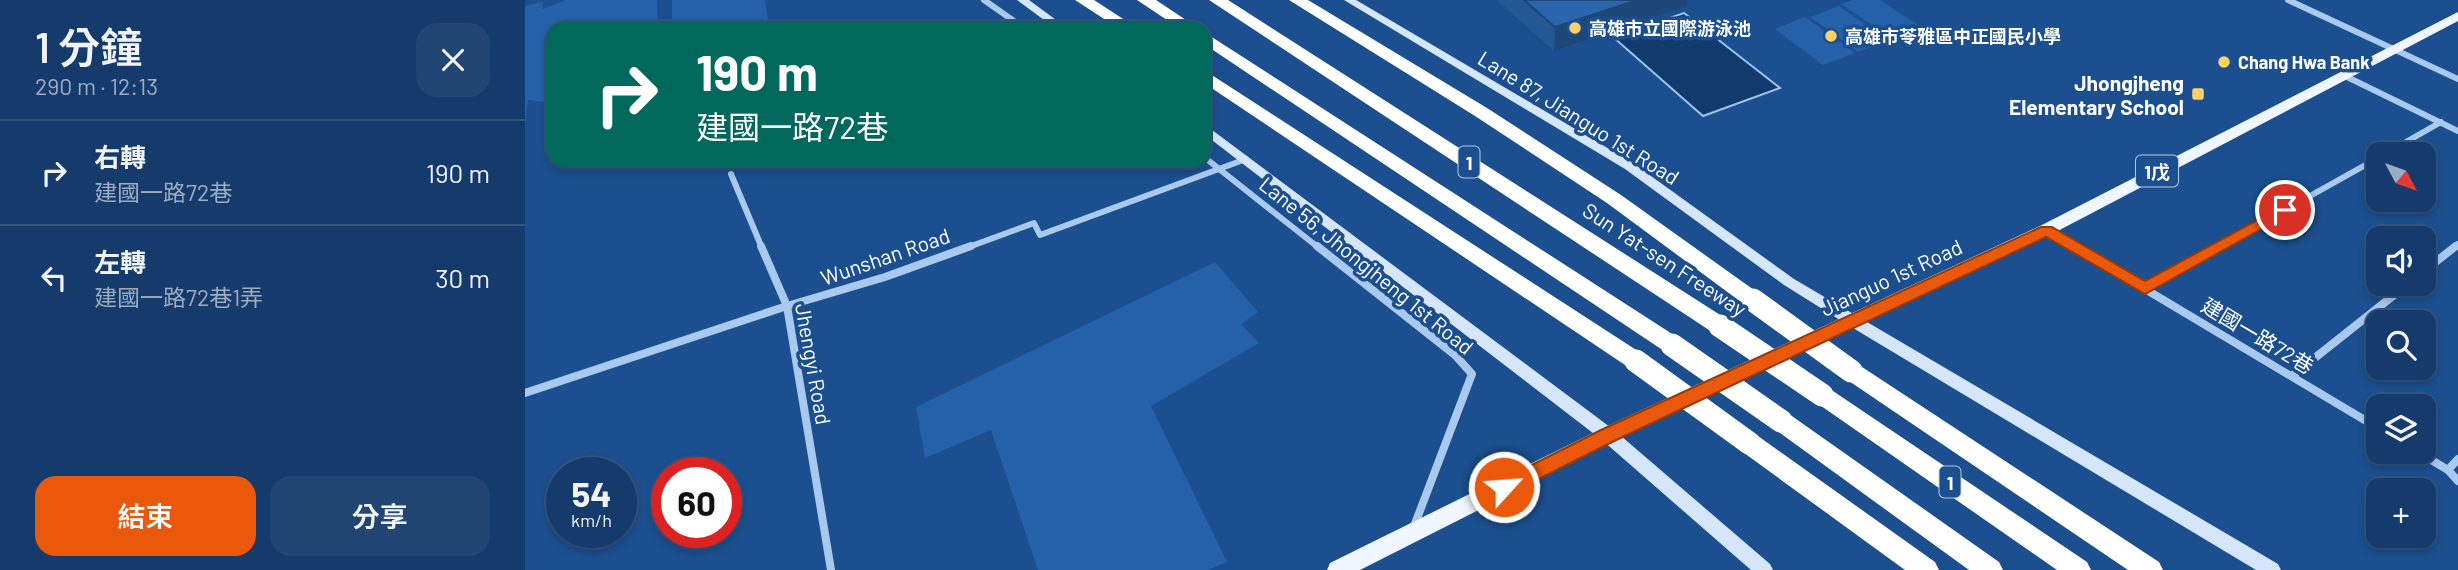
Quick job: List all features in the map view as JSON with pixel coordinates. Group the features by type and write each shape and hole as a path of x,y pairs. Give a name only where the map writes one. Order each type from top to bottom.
{"highway":[{"path":"1083,0 1118,21"},
{"path":"1145,0 1179,21"},
{"name":"Sun Yat-sen Freeway","path":"1217,0 1720,326 2078,570"},
{"path":"1297,0 1481,112 1614,199 1851,371 2150,570"},
{"name":"1","path":"1211,42 1672,345 1990,570"},
{"path":"1211,80 1636,361 1926,570"}],"main road":[{"name":"Jianguo 1st Road","path":"1338,570 1608,435 2046,230 2458,16"}],"street":[{"path":"984,0 1014,21"},
{"path":"1022,0 1052,21"},
{"name":"Lane 87, Jianguo 1st Road","path":"1349,0 1629,166 1789,282 2272,570"},
{"path":"2288,0 2458,79"},
{"path":"2345,76 2458,131"},
{"path":"2406,142 2441,122"},
{"path":"1211,133 1608,435 1764,570"},
{"name":"Wunshan Road","path":"525,393 787,306 885,277 1034,223 1041,235 1247,158"},
{"name":"Lane 56, Jhongjheng 1st Road","path":"1211,162 1455,355 1472,374 1412,533"},
{"path":"2145,288 2366,165"},
{"name":"Jhengyi Road","path":"731,174 787,306 831,570"},
{"name":"建國一路72巷","path":"2046,230 2366,421"},
{"path":"2436,261 2458,244"},
{"path":"2292,376 2393,296"},
{"path":"2448,470 2458,459"},
{"path":"2436,463 2448,470 2458,481"}],"shaded area":[{"path":"566,0 657,0 658,21 546,21 546,102 528,100 525,125 525,6 542,2 543,9"},
{"path":"672,0 765,0 768,21 672,21"},
{"path":"1852,0 1880,0 1921,27 1891,38 1841,4"},
{"path":"1839,6 1889,41 1858,52 1810,17"},
{"path":"1684,13 1780,88 1703,116 1613,37"},
{"path":"1805,17 1855,53 1823,65 1775,29"},
{"path":"1215,262 1258,312 1241,324 1259,343 1151,406 1227,562 1208,570 1038,570 991,430 925,458 916,407"}],"building":[{"path":"1524,0 1637,0 1555,27"}],"place":[{"name":"高雄市立國際游泳池","path":"1575,28"},
{"name":"高雄市苓雅區中正國民小學","path":"1831,36"},
{"name":"Chang Hwa Bank","path":"2224,62"},
{"name":"Jhongjheng Elementary School","path":"2198,94"}],"route":[{"path":"1504,487 1608,435 2046,230 2145,288 2285,210"}]}
